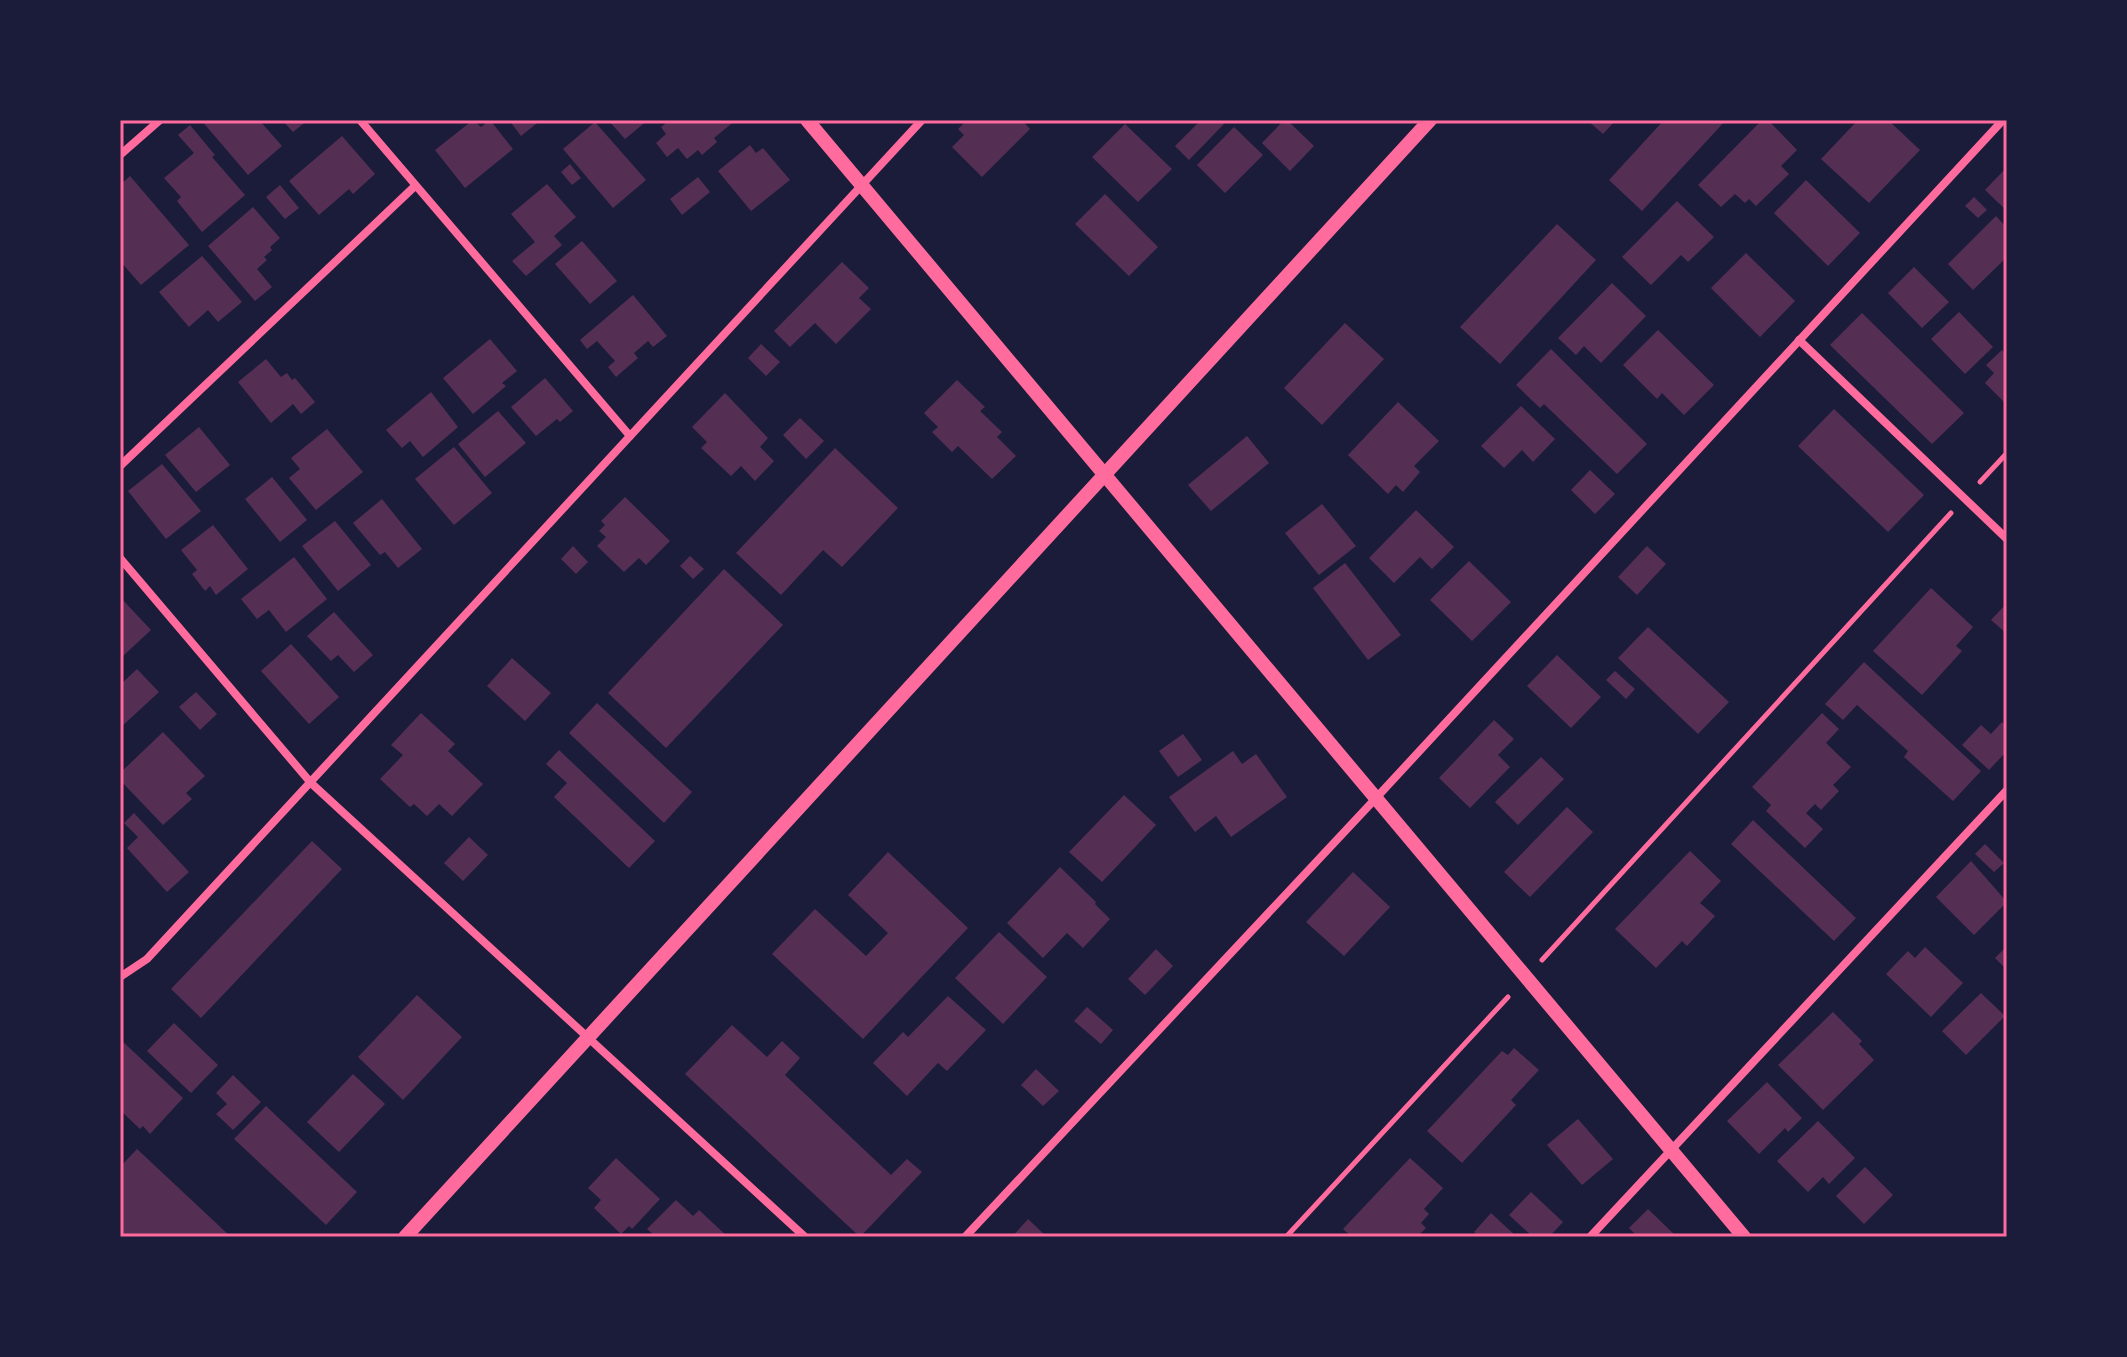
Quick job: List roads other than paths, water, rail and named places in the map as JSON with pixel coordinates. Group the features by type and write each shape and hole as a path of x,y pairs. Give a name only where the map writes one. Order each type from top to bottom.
{"street":[{"path":"120,155 160,120"},
{"path":"360,120 630,436"},
{"path":"807,120 1744,1237"},
{"path":"120,977 147,959 922,120"},
{"path":"405,1237 1430,120"},
{"path":"965,1237 2003,120"},
{"path":"120,466 415,186"},
{"path":"1799,340 2007,539"},
{"path":"120,558 311,783 805,1237"},
{"path":"1590,1237 2007,790"}]}
